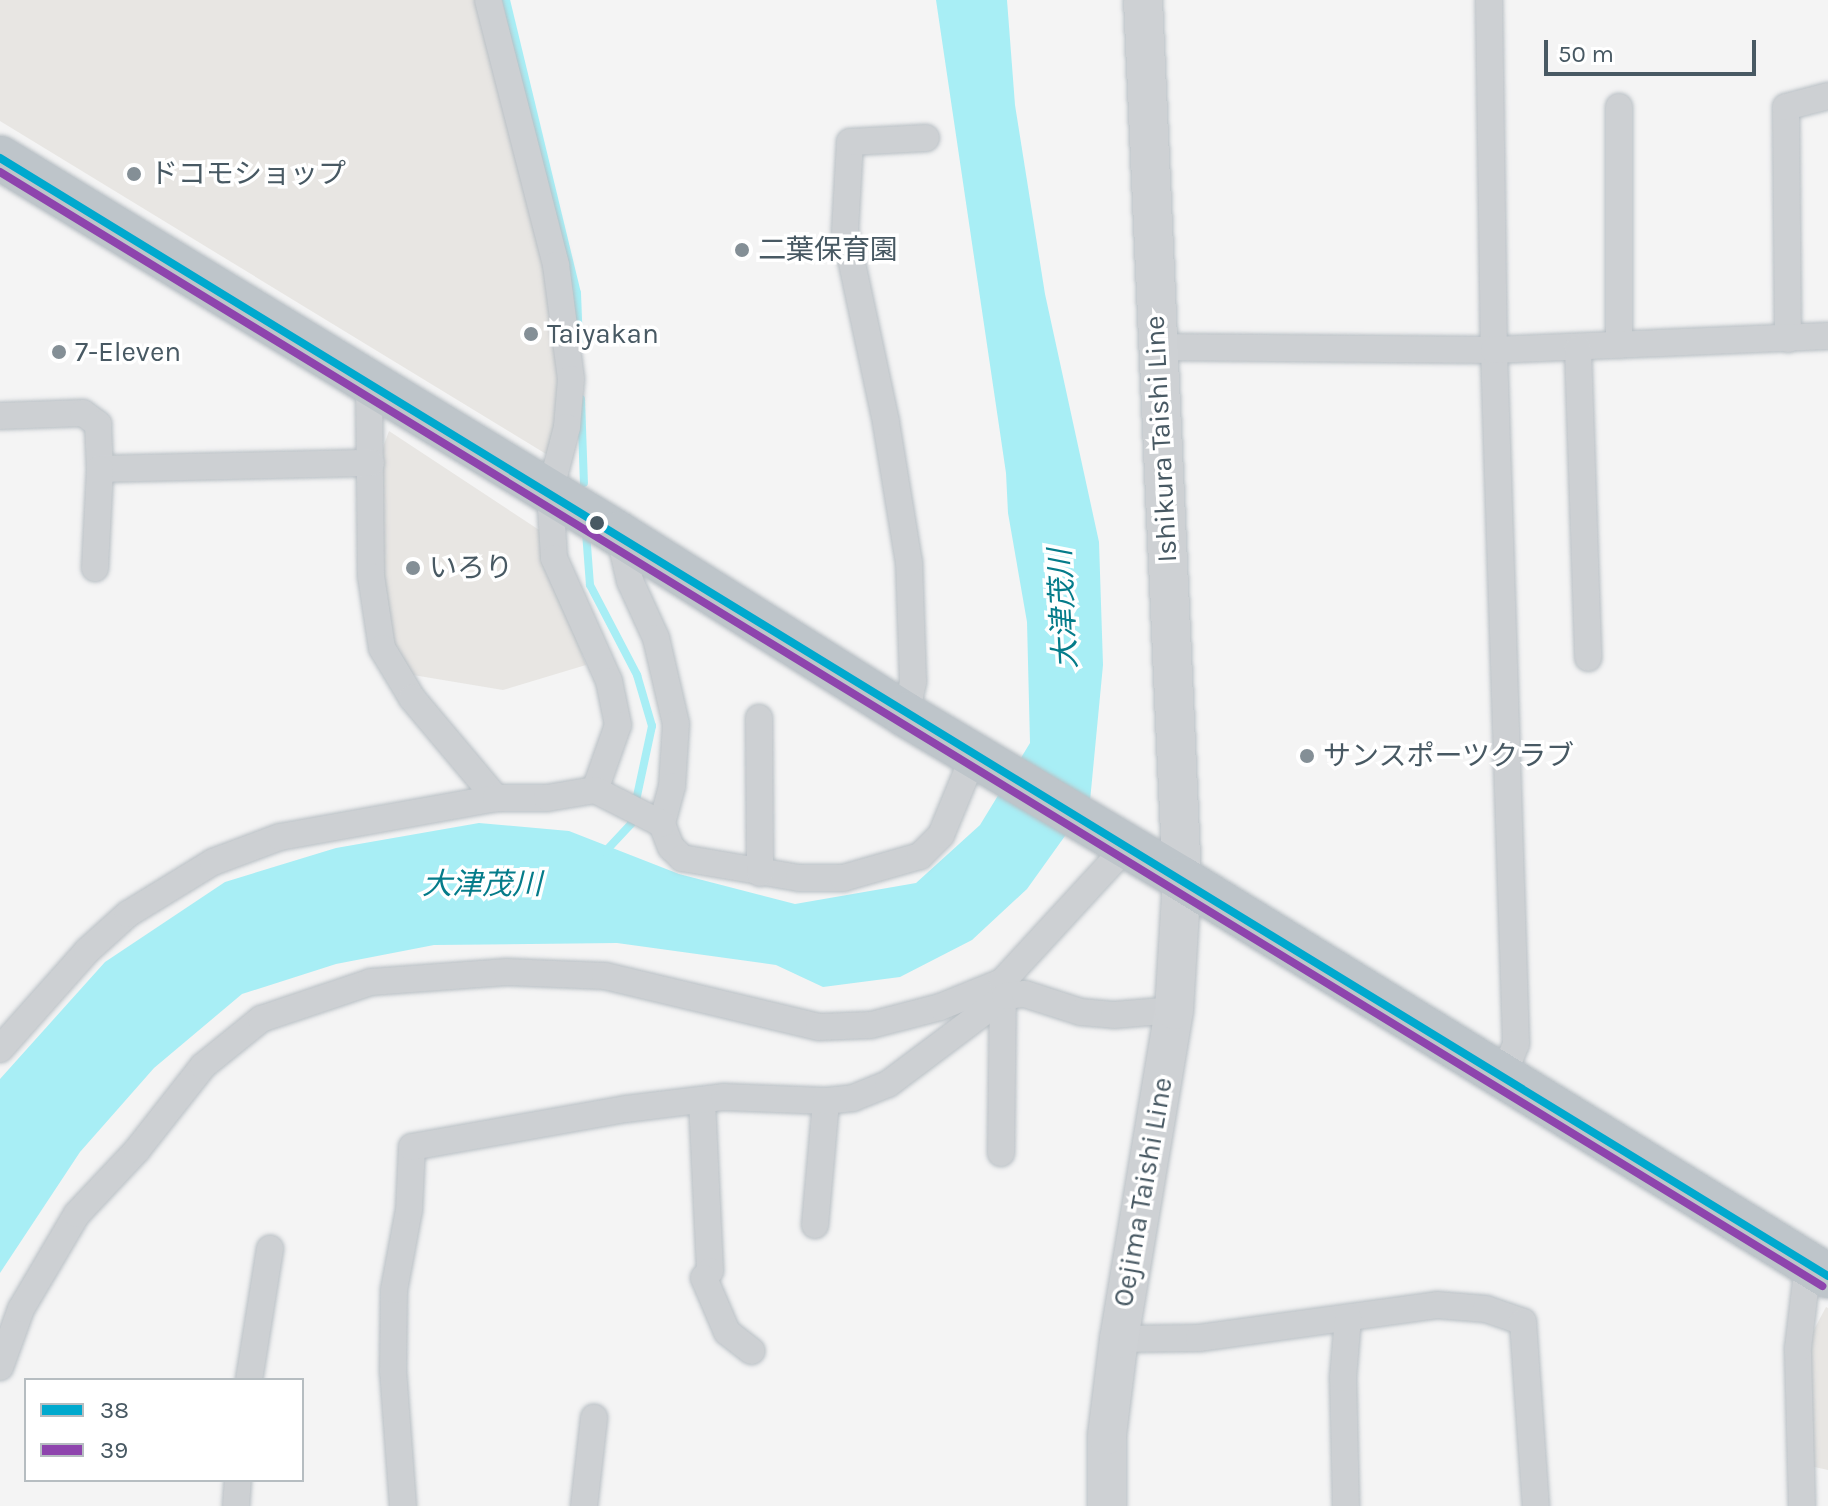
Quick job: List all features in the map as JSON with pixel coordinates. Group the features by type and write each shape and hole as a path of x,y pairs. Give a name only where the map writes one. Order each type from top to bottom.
{"highway":[{"path":"0,158 619,534 906,715 1182,879 1818,1270"}],"main road":[{"name":"Ishikura Taishi Line","path":"1143,0 1182,879"},
{"name":"Oejima Taishi Line","path":"1107,1506 1107,1435 1119,1339 1174,1010 1182,879"}],"street":[{"path":"488,0 556,265 571,379 567,427 550,492 554,558 609,681 618,725 595,790"},
{"path":"1489,0 1494,350 1516,1044 1503,1076"},
{"path":"1788,339 1786,107 1828,96"},
{"path":"1619,107 1619,345"},
{"path":"906,715 913,681 909,563 886,422 845,231 850,142 926,138"},
{"path":"1156,347 1578,349 1828,336"},
{"path":"1578,349 1588,658"},
{"path":"369,384 371,576 382,648 412,698 496,798"},
{"path":"0,416 83,413 98,424 100,469 95,568"},
{"path":"100,469 371,463"},
{"path":"619,534 630,581 656,638 676,724 672,786 662,824 671,847 682,858 799,878 843,878 920,856 941,835 983,761"},
{"path":"759,718 760,873"},
{"path":"0,1049 97,941 128,914 213,862 280,837 496,798 547,798 595,790 662,824"},
{"path":"403,1506 393,1371 394,1290 409,1210 412,1147 626,1109 724,1097 826,1101 853,1098 888,1084 1003,989 1118,843"},
{"path":"0,1367 21,1309 77,1214 137,1150 203,1066 261,1019 371,982 507,972 605,976 819,1027 871,1025 1003,989 1081,1012 1103,1014 1174,1010"},
{"path":"1001,1153 1003,989"},
{"path":"702,1100 710,1271 704,1278 727,1332 751,1351"},
{"path":"815,1225 826,1101"},
{"path":"249,1378 270,1249"},
{"path":"1802,1506 1798,1348 1818,1270"},
{"path":"1119,1339 1199,1338 1437,1305 1486,1309 1523,1322 1536,1506"},
{"path":"1346,1506 1343,1378 1348,1318"},
{"path":"584,1506 594,1418"}],"shaded area":[{"path":"0,0 480,0 540,216 565,403 551,457 0,121"},
{"path":"389,431 559,543 557,586 586,665 503,690 413,675 391,647 376,588 377,464"},
{"path":"1826,1307 1828,1470 1810,1466 1809,1339"}],"water":[{"name":"大津茂川","path":"936,0 1007,0 1015,105 1045,294 1099,542 1103,665 1090,801 1027,889 972,940 900,977 823,987 776,965 617,943 434,945 336,964 242,994 154,1068 80,1152 0,1273 0,1079 105,962 225,882 336,848 479,823 569,831 679,874 795,904 916,883 980,825 1030,743 1027,622 1008,513 1006,473"}],"waterway":[{"path":"506,0 577,293 579,346"},
{"path":"581,399 584,483"},
{"path":"586,532 590,585 637,675 652,726 631,824 605,852"}],"transit line":[{"name":"38","path":"0,158 1828,1276"},
{"name":"39","path":"0,172 1822,1286"}],"place":[{"name":"ドコモショップ","path":"134,174"},
{"name":"二葉保育園","path":"742,250"},
{"name":"Taiyakan","path":"531,334"},
{"name":"7-Eleven","path":"59,352"},
{"name":"いろり","path":"413,568"},
{"name":"サンスポーツクラブ","path":"1307,756"}]}
